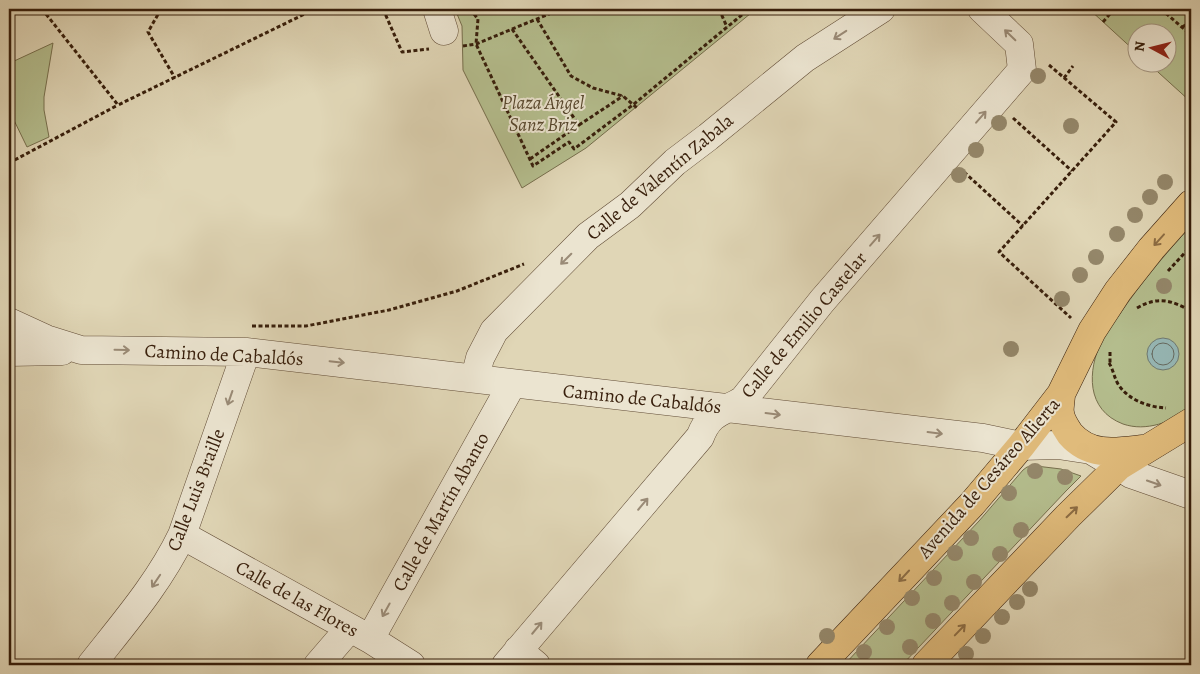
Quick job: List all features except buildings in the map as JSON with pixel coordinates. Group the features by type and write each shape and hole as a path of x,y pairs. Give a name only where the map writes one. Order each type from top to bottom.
{"main road":[{"name":"Avenida de Cesáreo Alierta","path":"820,665 972,504 1021,446 1062,394 1083,348 1105,310 1145,256 1191,204"},
{"path":"1062,394 1060,413 1065,428 1074,438 1091,450 1107,452 1150,448"},
{"path":"926,665 1068,516 1119,466 1150,448 1182,415"}],"street":[{"name":"Calle de Valentín Zabala","path":"475,378 480,358 494,331 588,236 630,205 674,162 708,137 805,58 881,9"},
{"name":"Calle de Emilio Castelar","path":"520,660 700,437 706,423 725,408 743,400 822,301 1022,70 1019,44 982,9"},
{"name":"Camino de Cabaldós","path":"9,322 46,339 81,350"},
{"name":"Camino de Cabaldós","path":"9,352 81,350 246,339 512,384 982,438 1021,446 1058,445 1091,450 1148,482 1191,495"},
{"name":"Calle Luis Braille","path":"91,665 152,587 170,560 182,535 246,339"},
{"name":"Calle de Martín Abanto","path":"318,665 360,634 512,384"},
{"name":"Calle de las Flores","path":"182,535 360,634 411,665"}],"path":[{"path":"42,9 118,104"},
{"path":"160,9 148,32 175,78"},
{"path":"9,163 118,104 315,9"},
{"path":"383,9 402,52 447,36 476,44 561,9"},
{"path":"470,9 478,19 476,44 533,166 569,142 574,149 635,106 749,9"},
{"path":"719,9 727,27"},
{"path":"1103,22 1114,9"},
{"path":"1161,9 1191,35"},
{"path":"537,19 571,76 593,88 623,96 635,106"},
{"path":"1182,27 1191,22"},
{"path":"512,29 580,125"},
{"path":"1049,65 1116,122 999,252 1074,321"},
{"path":"1064,78 1073,66"},
{"path":"530,159 623,96"},
{"path":"995,101 1072,171"},
{"path":"947,156 1023,226"},
{"path":"246,339 389,310 457,291 526,263"},
{"path":"1131,313 1148,302 1163,300 1178,304 1191,311"},
{"path":"1103,359 1110,364 1119,385 1138,401 1182,415"}],"green space":[{"name":"Plaza Ángel Sanz Briz","path":"455,9 756,9 586,148 522,188 463,70 462,26"},
{"path":"1089,9 1191,9 1191,102 1158,72 1178,72 1178,22 1128,22 1128,45"},
{"path":"53,43 44,97 44,110 49,137 27,147 9,110 9,81 12,62"},
{"path":"1191,226 1191,408 1176,418 1150,426 1141,427 1123,424 1111,418 1096,399 1092,377 1097,352 1106,333 1136,292"},
{"path":"1036,466 1061,469 1081,476 902,665 844,665 979,521 1023,470 1027,467"}],"water":[{"path":"1163,338 1174,343 1179,354 1174,365 1163,370 1152,365 1147,354 1152,343"}]}
